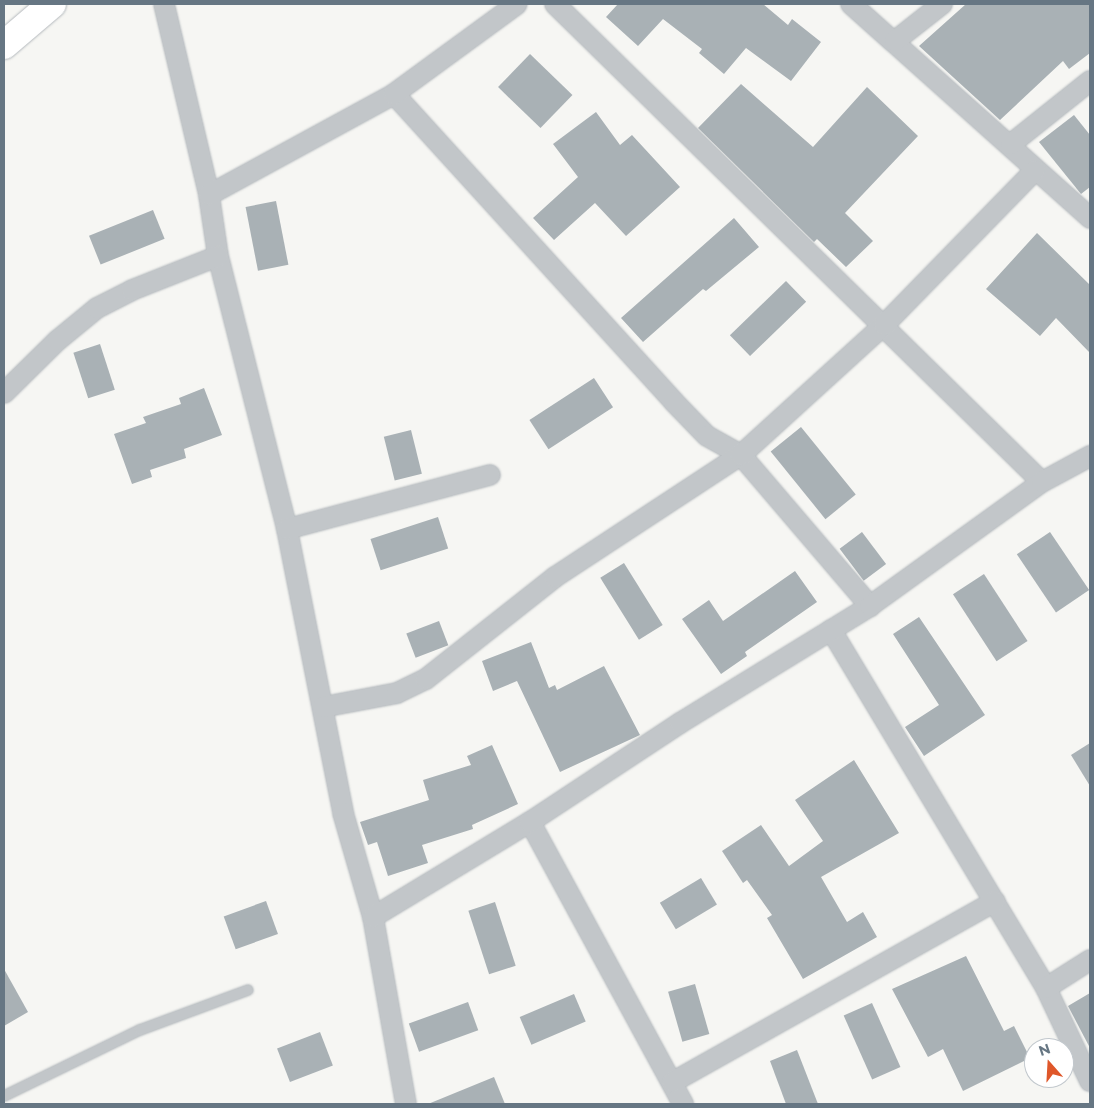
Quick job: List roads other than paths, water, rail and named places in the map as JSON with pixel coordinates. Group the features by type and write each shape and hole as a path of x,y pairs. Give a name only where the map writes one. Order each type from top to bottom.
{"street":[{"path":"4,45 52,4"},
{"path":"164,4 209,195 218,256 287,529 343,813 373,917 406,1104"},
{"path":"209,195 394,94 517,4"},
{"path":"555,4 1042,482"},
{"path":"851,4 1011,144 1034,170 1090,218"},
{"path":"895,41 942,4"},
{"path":"1011,144 1090,82"},
{"path":"394,94 674,402 707,436 741,455 870,606"},
{"path":"323,707 397,693 426,679 555,577 741,455 884,325 1034,170"},
{"path":"4,393 58,340 98,308 132,290 218,256"},
{"path":"373,917 530,822 680,723 870,606 1042,482 1089,461"},
{"path":"287,529 490,475"},
{"path":"831,630 1046,988 1090,1081"},
{"path":"530,822 673,1082 683,1104"},
{"path":"673,1082 995,901"},
{"path":"1046,988 1090,960"}],"lane":[{"path":"4,1096 140,1030 248,990"}]}
